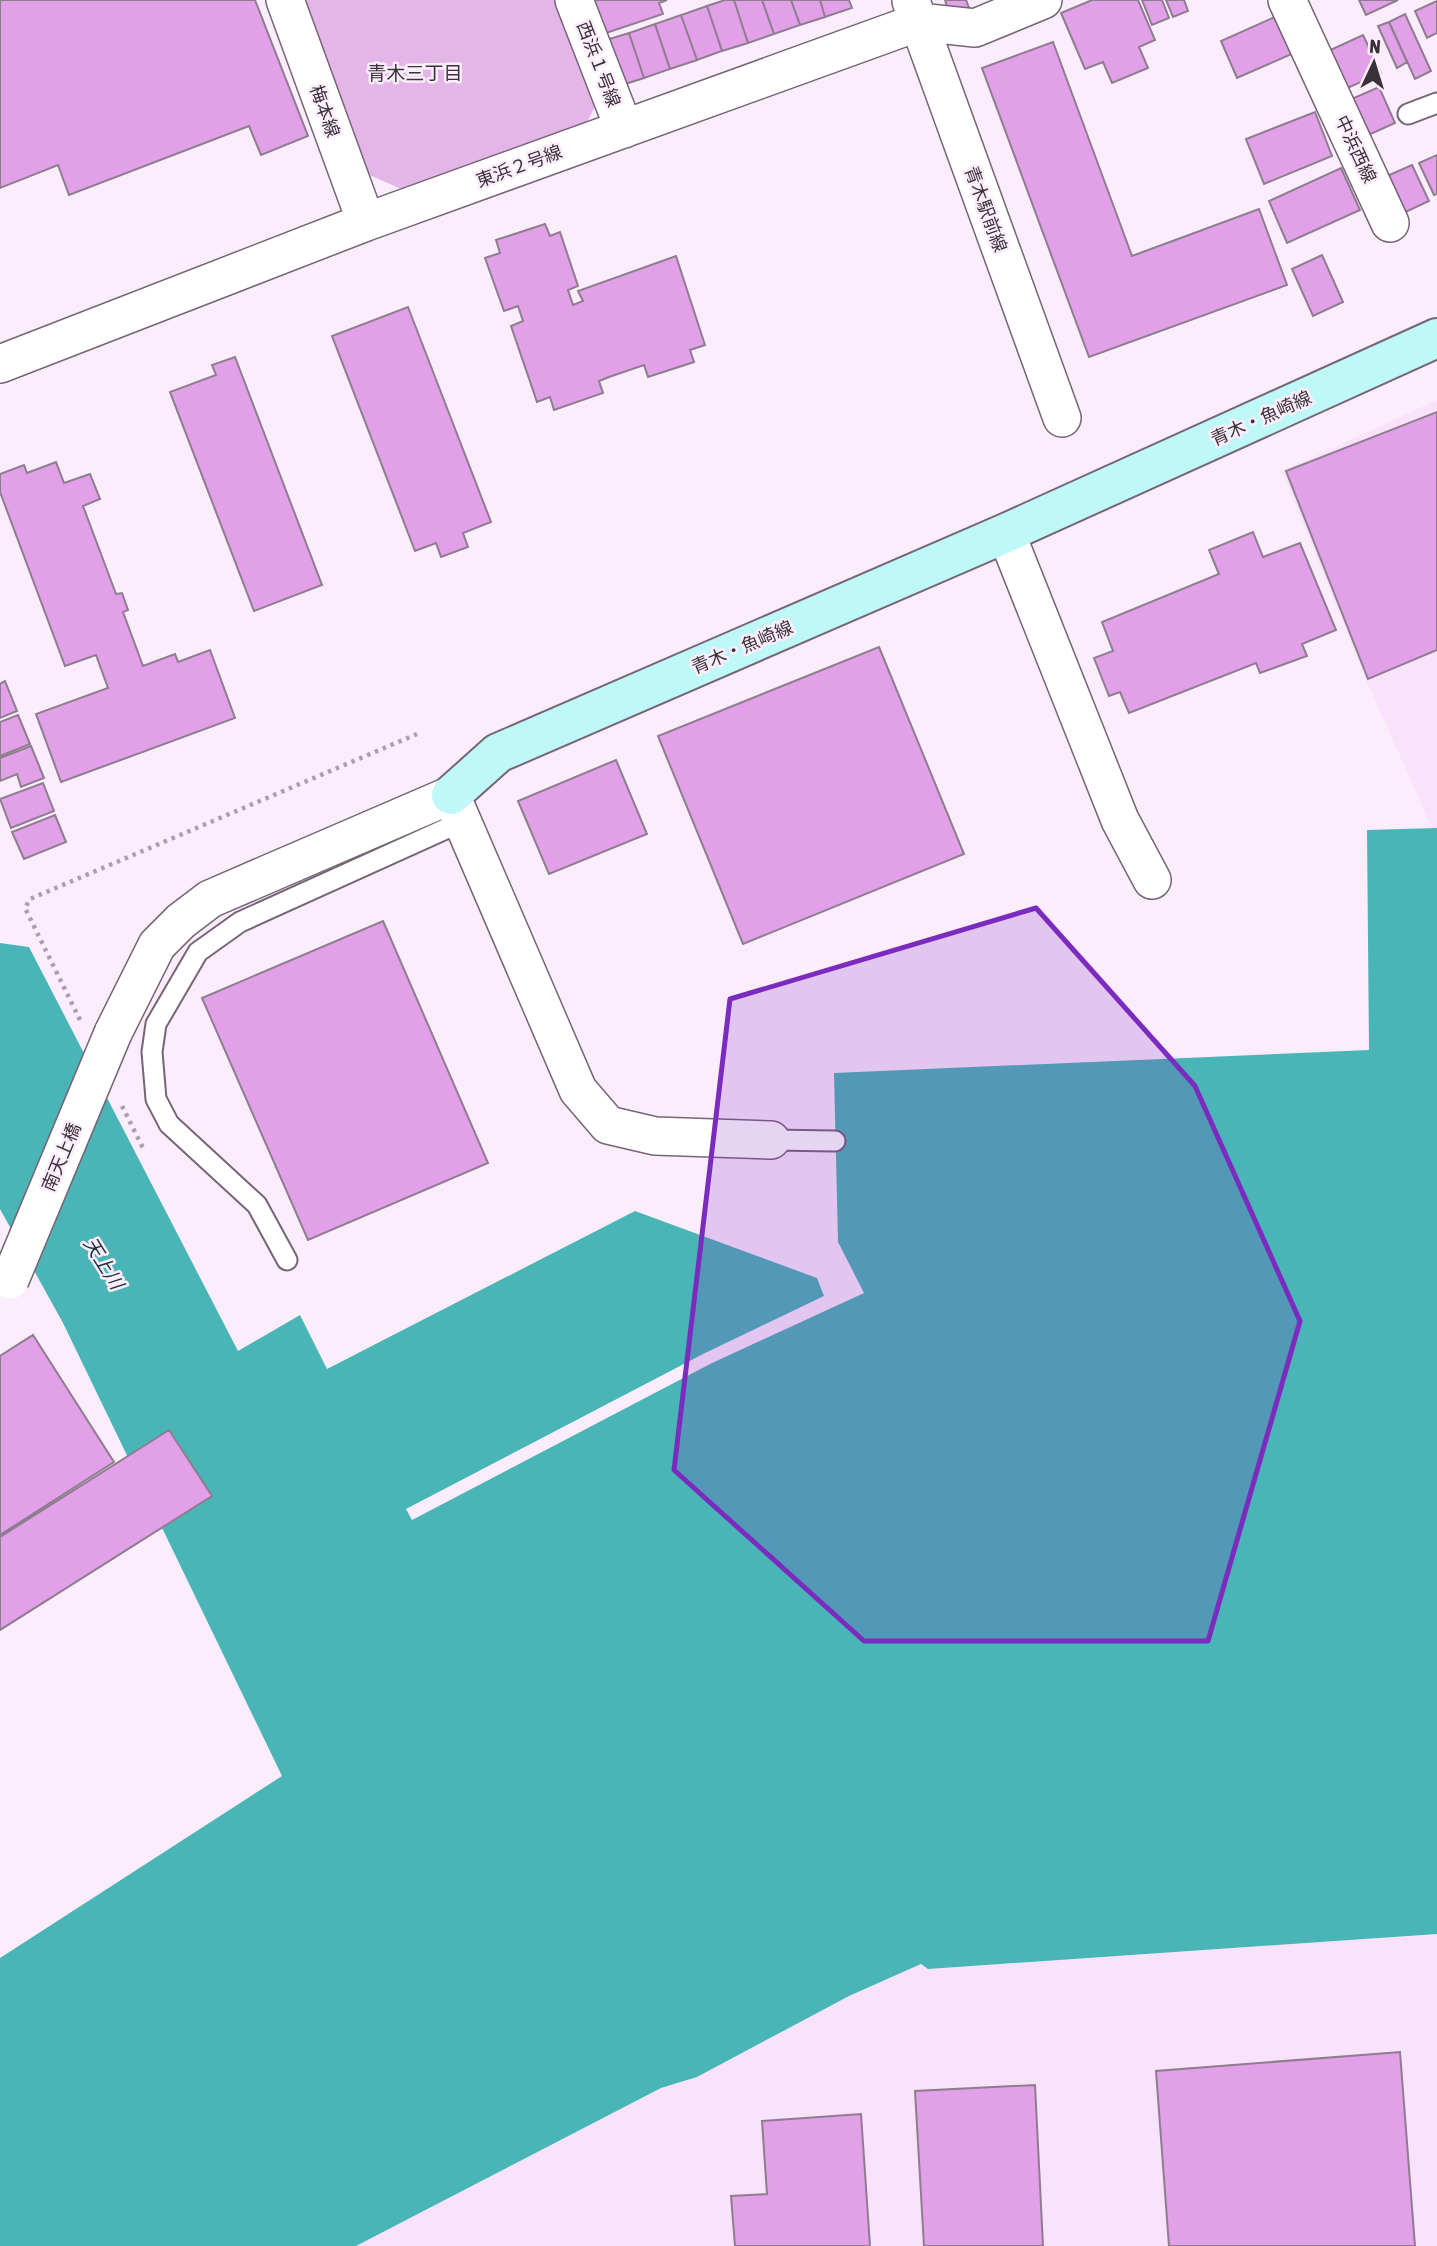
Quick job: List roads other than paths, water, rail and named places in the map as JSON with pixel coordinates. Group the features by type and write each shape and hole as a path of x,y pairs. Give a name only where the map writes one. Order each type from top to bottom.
{"street":[{"name":"梅本線","path":"285,0 366,222"},
{"name":"西浜１号線","path":"573,0 624,129"},
{"name":"東浜２号線","path":"0,364 366,222 624,129 915,11 975,29 1043,0"},
{"name":"中浜西線","path":"1287,0 1390,223"},
{"name":"青木駅前線","path":"915,11 1062,418"},
{"name":"青木・魚崎線","path":"113,1033 158,945 181,921 210,899 456,808 498,753 1006,533 1437,338"},
{"path":"1006,533 1120,820 1152,880"},
{"path":"456,808 578,1090 608,1125 655,1136 771,1140"},
{"name":"南天上橋","path":"5,1287 113,1033"}],"lane":[{"path":"1408,114 1437,103"},
{"path":"287,1260 257,1205 169,1124 156,1098 152,1052 156,1024 198,952 240,922 456,808"},
{"path":"771,1140 835,1141"}],"water":[{"name":"天上川","path":"1437,828 1437,1934 928,1969 921,1964 849,1996 697,2077 661,2088 356,2246 0,2246 0,1958 282,1776 63,1323 0,1209 0,943 29,947 238,1351 300,1315 327,1369 635,1211 817,1278 824,1296 703,1354 406,1509 412,1520 712,1363 864,1293 838,1242 834,1073 1369,1050 1367,830"}],"district":[{"name":"青木三丁目","path":"415,73"}]}
